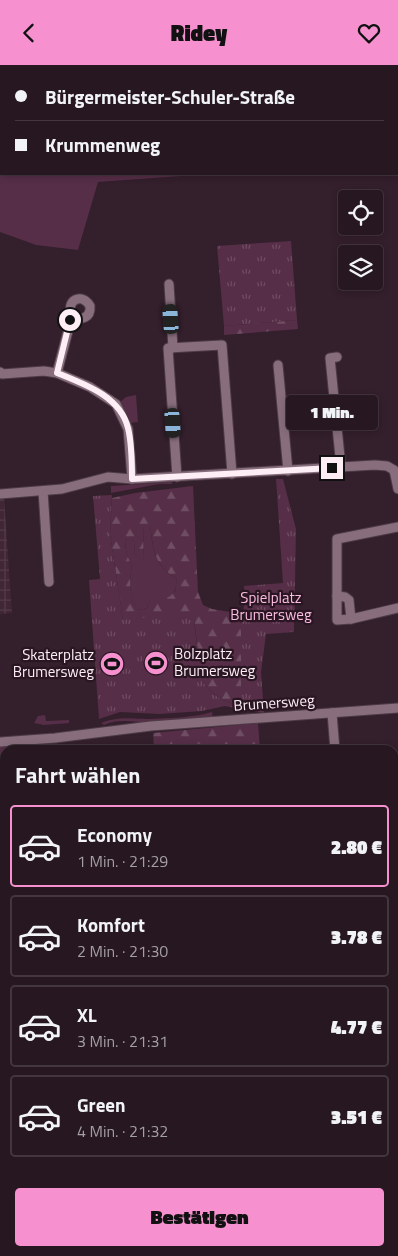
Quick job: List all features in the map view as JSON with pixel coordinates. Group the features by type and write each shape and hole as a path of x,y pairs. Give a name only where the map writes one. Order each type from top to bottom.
{"street":[{"path":"169,284 173,348"},
{"path":"57,373 72,316"},
{"path":"177,477 168,348 222,345 232,474"},
{"path":"337,357 330,358 341,467"},
{"path":"278,365 288,471"},
{"path":"0,372 2,374 44,371 57,373 90,387 116,404 124,417 128,429 132,479"},
{"path":"0,494 62,489 80,484 109,484 132,479 375,465 387,466 394,470 398,489"},
{"path":"43,491 49,583"},
{"path":"337,539 398,527"},
{"path":"338,528 337,620 351,619 398,608"},
{"path":"337,596 345,597 349,600 351,619"},
{"name":"Brumersweg","path":"0,741 55,739 97,733 120,723 151,726 398,709"},
{"path":"332,713 335,745"}],"shaded area":[{"path":"0,498 4,498 12,613 0,614"}],"green space":[{"path":"0,175 194,175 98,182 78,250 36,245 0,232"},
{"path":"291,241 297,320 224,326 217,246"},
{"path":"297,320 298,329 224,335 224,326"},
{"path":"136,395 138,422 130,423 119,403 126,397"},
{"name":"Spielplatz Brumersweg","path":"276,479 283,479 296,529 294,632 266,634 261,672 264,713 225,706 202,711 160,714 120,712 99,719 89,580 100,579 93,496 112,495 110,534 123,620 187,613 194,620 200,665 205,685 221,699 241,706 241,624 237,619 243,613 245,600 244,586 283,583"},
{"path":"172,482 172,484 159,484 111,493 111,486"},
{"path":"193,486 198,592 203,605 212,609 236,613 239,616 237,619 241,624 242,707 222,699 205,685 200,665 194,620 123,620 110,534 112,498 135,493","holes":["150,526 154,550 159,562 163,568 177,579 175,592 169,597 160,594 159,590 150,591 150,601 147,608 139,610 133,602 130,583 132,566 126,542 127,538 132,538 135,554 144,562 143,527"]},
{"path":"143,526 150,526 154,550 159,562 163,568 177,579 172,596 166,597 150,592 150,601 147,608 139,610 133,602 130,583 132,566 126,545 127,538 132,538 135,554 144,561"},
{"path":"212,712 213,719 158,723 121,721 104,725 101,723 119,719 180,717"},
{"path":"45,715 46,721 69,720 69,723 44,725 34,723 38,716"},
{"path":"258,723 260,745 154,745 153,733"}],"place":[{"name":"Bolzplatz Brumersweg","path":"156,663"},
{"name":"Skaterplatz Brumersweg","path":"112,664"}],"route":[{"path":"70,320 57,373 90,387 116,404 124,417 128,429 132,458 132,479 332,468"}]}
